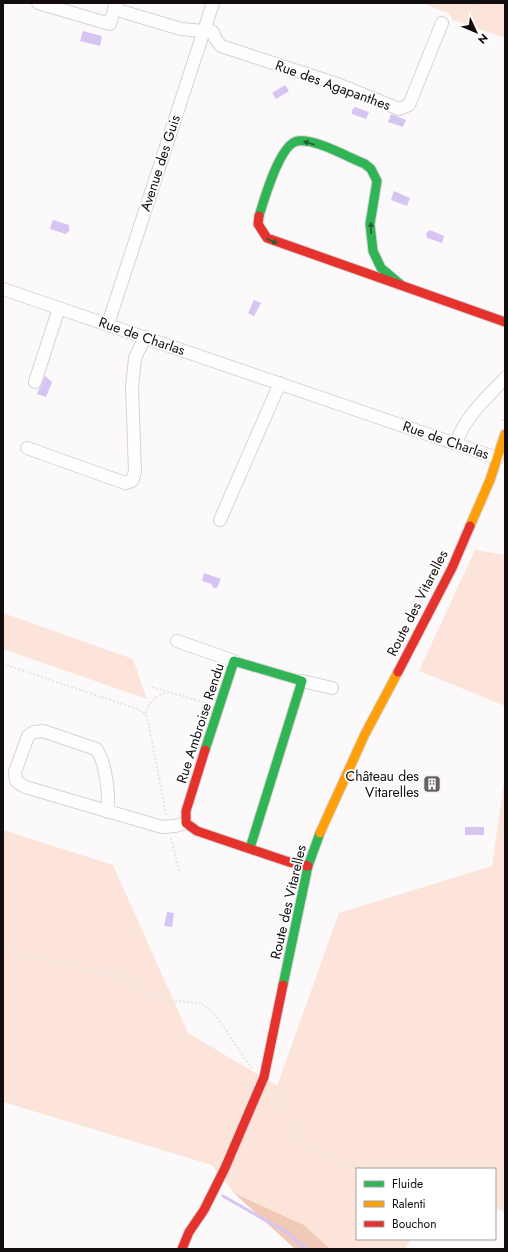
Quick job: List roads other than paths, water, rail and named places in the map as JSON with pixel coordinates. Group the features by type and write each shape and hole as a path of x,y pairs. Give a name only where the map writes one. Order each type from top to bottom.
{"street":[{"path":"38,3 110,24 115,6 181,29 204,30"},
{"name":"Avenue des Guis","path":"108,324 213,3"},
{"name":"Rue des Agapanthes","path":"204,30 213,32 215,38 221,46 340,85 399,109 409,105 442,23"},
{"path":"400,284 382,270 374,255 370,216 377,186 376,177 372,169 365,164 306,142 296,141 287,146 258,215 258,224 266,238 505,322"},
{"path":"349,267 360,267 374,255"},
{"name":"Rue de Charlas","path":"3,289 456,444 499,465"},
{"path":"35,382 59,308"},
{"path":"28,448 125,483 132,481 135,472 132,388 135,358 145,337"},
{"path":"456,444 460,432 468,418 505,378"},
{"path":"220,520 280,383"},
{"name":"Route des Vitarelles","path":"204,1210 264,1077 308,866 332,806 365,734 452,568 499,465 505,434"},
{"path":"177,641 234,661"},
{"name":"Rue Ambroise Rendu","path":"186,823 186,811 234,661 302,681"},
{"path":"250,848 302,681 332,688"},
{"path":"108,812 109,800 101,755 96,749 43,731 34,732 28,736 15,772 16,781 25,787 108,812 162,827 186,823 197,831 289,862 308,866"},
{"path":"182,1249 189,1232 204,1210"},
{"path":"192,1249 204,1210"}],"waterway":[{"path":"223,1196 286,1232 307,1249"}],"place":[{"name":"Château des Vitarelles","path":"432,784"}]}
